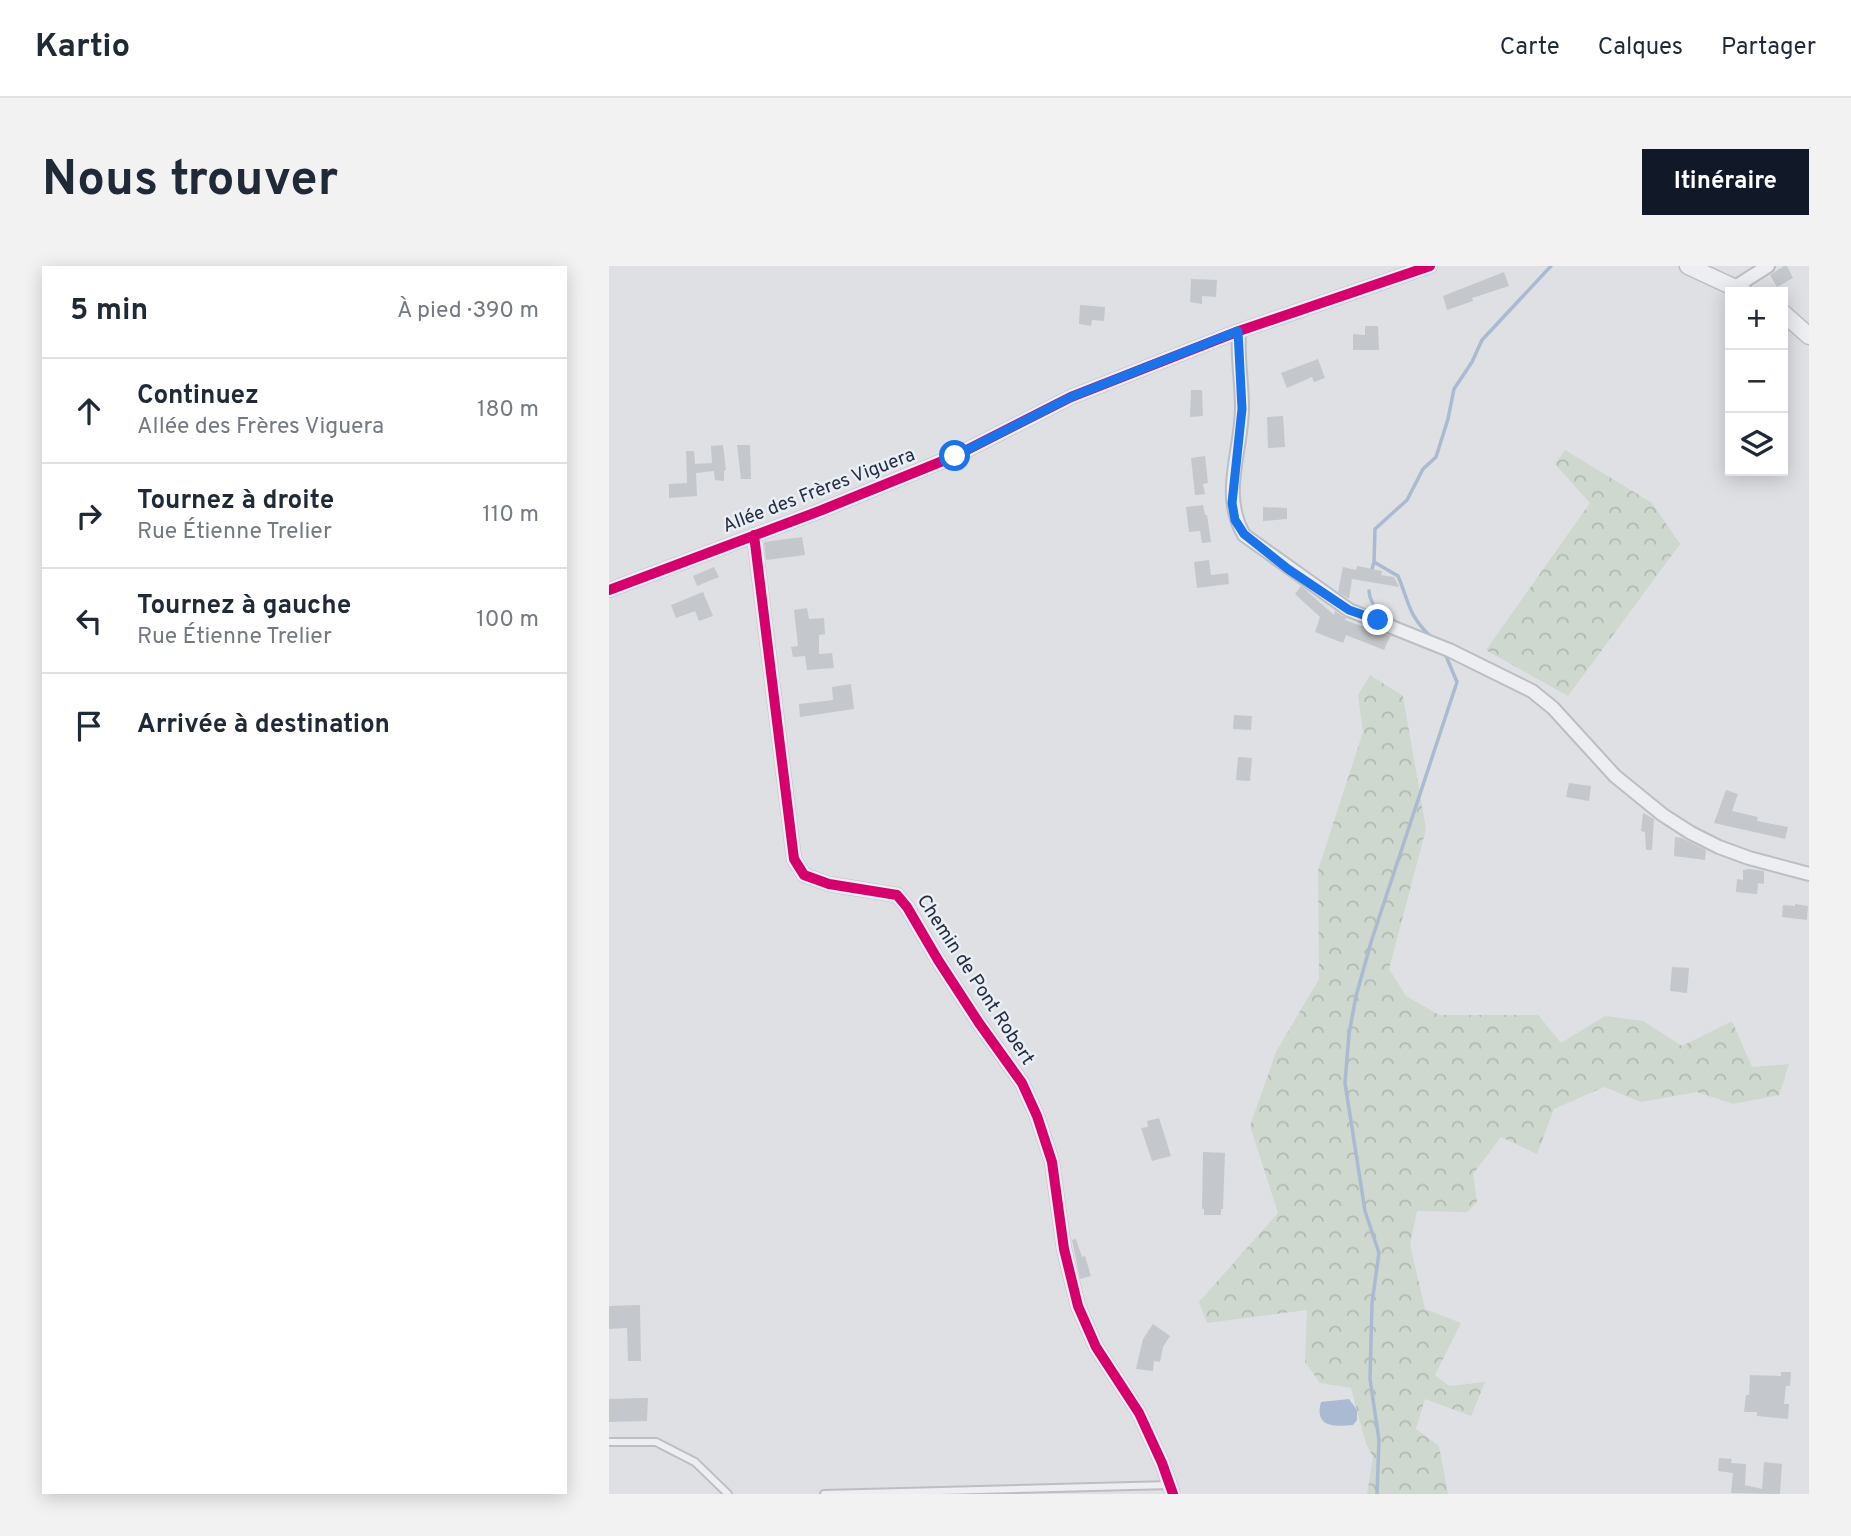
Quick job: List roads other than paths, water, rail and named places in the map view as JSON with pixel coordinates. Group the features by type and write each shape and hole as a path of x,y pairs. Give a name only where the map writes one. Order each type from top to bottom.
{"street":[{"name":"Allée des Frères Viguera","path":"609,590 955,456 1071,397 1238,331 1430,266"},
{"path":"1688,266 1733,287"},
{"path":"1743,287 1768,266"},
{"path":"1788,317 1809,336"},
{"path":"1238,331 1242,409 1232,503 1235,520 1244,534 1288,569 1349,610 1449,650 1532,691 1553,708 1615,776 1663,815 1691,833 1749,858 1809,874"},
{"name":"Chemin de Pont Robert","path":"754,536 794,859 804,875 829,884 897,895 979,1023 1022,1083 1037,1116 1052,1162 1064,1249 1078,1306 1096,1347 1139,1413 1163,1463 1171,1490"}],"lane":[{"path":"609,1442 656,1442 695,1462 728,1494"},
{"path":"824,1494 1171,1490"}],"water":[{"path":"1349,1399 1357,1410 1357,1420 1353,1425 1339,1426 1323,1421 1320,1416 1321,1402"}],"waterway":[{"path":"1432,638 1413,615 1398,576 1374,562 1375,529 1407,500 1423,469 1436,457 1454,389 1472,362 1482,340 1551,266"},
{"path":"1372,569 1374,562"},
{"path":"1369,591 1375,607 1399,624"},
{"path":"1377,1494 1379,1440 1370,1379 1372,1303 1379,1253 1365,1211 1345,1083 1349,1034 1356,996 1372,939 1457,682 1446,656"}]}
